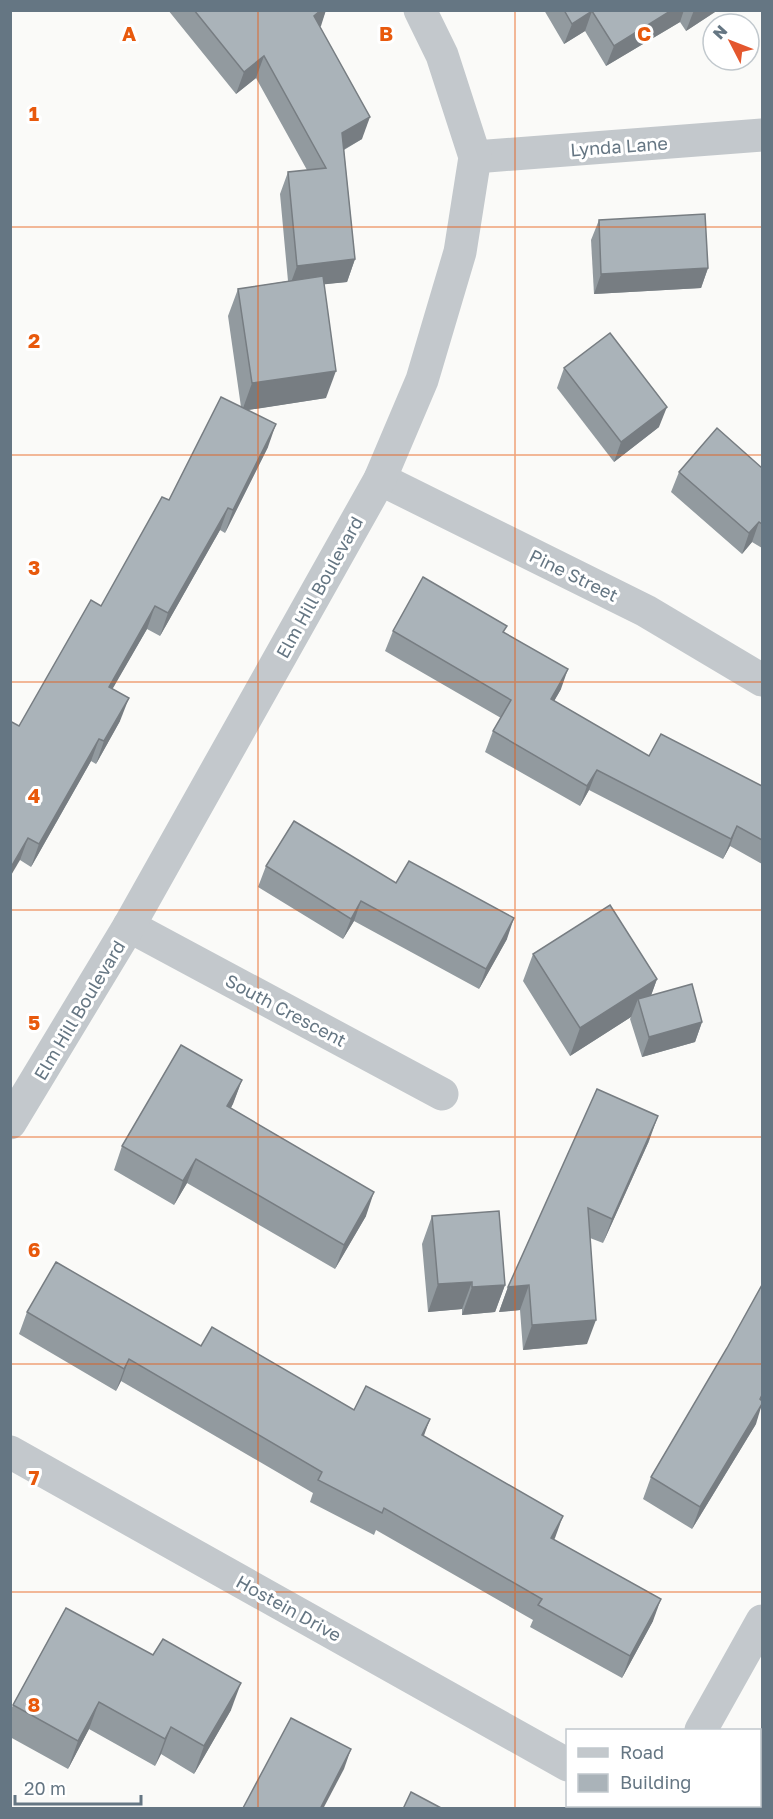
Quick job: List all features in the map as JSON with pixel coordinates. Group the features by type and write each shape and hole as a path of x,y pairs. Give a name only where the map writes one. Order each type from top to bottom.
{"street":[{"name":"Elm Hill Boulevard","path":"10,1123 129,926 380,479 422,380 460,252 475,157 442,55 420,10"},
{"name":"Lynda Lane","path":"475,157 762,135"},
{"name":"Pine Street","path":"380,479 646,611 762,680"},
{"name":"South Crescent","path":"129,926 442,1094"},
{"name":"Hostein Drive","path":"10,1452 566,1764"},
{"path":"702,1729 762,1622"}],"building":[{"path":"194,10 321,10 314,16 370,117 342,133 355,259 297,266 288,172 326,168 264,56 244,72"},
{"path":"564,10 672,10 614,46 592,11 572,24"},
{"path":"705,214 708,268 601,274 599,220"},
{"path":"323,276 336,371 252,383 238,289"},
{"path":"610,333 667,407 621,442 564,368"},
{"path":"221,397 276,424 233,510 228,508 168,613 155,606 109,687 129,698 104,741 99,739 39,844 28,838 10,869 10,721 19,726 91,600 101,606 162,497 169,500"},
{"path":"717,428 762,468 762,524 759,522 749,533 679,472"},
{"path":"423,577 507,626 503,632 568,669 551,699 649,756 661,734 762,786 762,840 737,826 731,839 597,770 587,786 493,731 511,700 393,631"},
{"path":"294,821 396,883 409,861 514,918 486,969 361,901 351,919 266,866"},
{"path":"610,905 657,979 580,1028 533,954"},
{"path":"692,984 702,1022 649,1037 638,999"},
{"path":"181,1045 242,1080 227,1106 374,1192 344,1245 196,1159 183,1181 122,1146"},
{"path":"597,1089 658,1116 612,1219 588,1208 596,1320 532,1325 529,1285 508,1287"},
{"path":"499,1211 505,1285 472,1287 472,1282 438,1284 432,1216"},
{"path":"56,1262 201,1346 212,1327 354,1410 366,1386 430,1419 422,1435 563,1516 551,1538 661,1599 630,1656 538,1605 542,1599 384,1508 382,1513 318,1480 322,1472 129,1359 124,1369 27,1312"},
{"path":"762,1285 762,1395 760,1399 762,1404 700,1507 651,1477"},
{"path":"66,1608 153,1655 163,1639 241,1683 204,1746 171,1727 165,1739 99,1702 78,1741 13,1705"},
{"path":"291,1718 351,1749 320,1809 244,1809 243,1808"},
{"path":"411,1792 443,1809 403,1809"}]}
